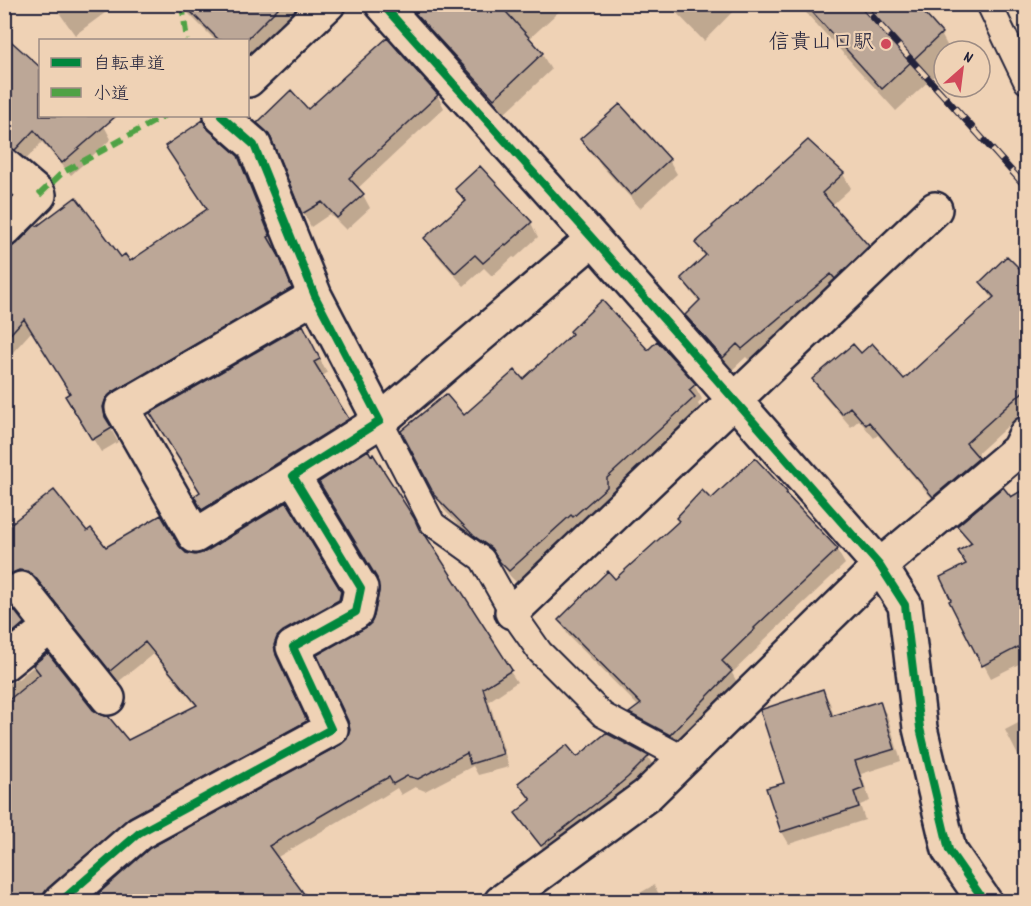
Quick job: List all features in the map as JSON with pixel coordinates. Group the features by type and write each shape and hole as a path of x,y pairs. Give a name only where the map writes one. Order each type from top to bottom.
{"street":[{"path":"249,79 328,4"},
{"path":"382,4 593,239 880,566 905,605 920,728 949,850 985,902"},
{"path":"222,117 254,145 315,296 380,421"},
{"path":"4,165 39,195 4,230"},
{"path":"512,612 935,209"},
{"path":"315,296 122,408 195,536 380,421 593,239"},
{"path":"501,902 647,795 880,566 1018,450 1026,434"},
{"path":"60,902 139,833 331,729 293,647 356,612 362,588 293,476"},
{"path":"21,589 108,698"},
{"path":"4,664 51,626"}],"lane":[{"path":"989,4 1026,81"},
{"path":"380,421 433,524 482,559 512,612 540,652 603,715 685,759"}],"building":[{"path":"183,4 282,4 247,39 218,39"},
{"path":"424,4 499,4 543,53 494,99 415,13"},
{"name":"信貴山口駅","path":"805,4 916,4 942,33 936,39 932,39 932,42 882,89"},
{"path":"4,35 39,66 39,117 115,117 62,163 34,130 15,150 4,147"},
{"path":"387,38 438,95 349,178 364,194 337,218 322,202 302,214 271,138 257,123 291,90 308,109"},
{"path":"620,104 670,159 631,195 580,139"},
{"path":"203,120 209,130 238,156 270,236 268,237 279,256 292,288 113,392 106,398 103,407 105,417 112,428 92,440 65,396 70,393 24,319 4,341 4,248 17,244 35,225 37,226 76,197 121,257 125,254 130,261 207,209 165,146"},
{"path":"808,140 844,173 822,193 869,246 835,279 831,274 742,349 737,344 723,358 685,315 700,300 681,278 706,255 695,243"},
{"path":"480,166 532,222 483,263 475,255 455,273 424,238 466,201 455,189"},
{"path":"1007,256 1022,271 1026,267 1026,389 966,443 979,458 933,497 869,422 866,425 850,407 842,414 812,379 853,344 861,353 872,343 904,379 994,297 980,282"},
{"path":"602,300 648,350 657,341 696,384 689,390 695,397 607,478 607,487 573,517 571,515 509,571 491,548 474,536 435,496 401,431 446,394 464,415 515,370 523,379 572,334 570,331"},
{"path":"303,325 320,359 314,362 349,419 202,510 194,496 200,492 150,413"},
{"path":"368,450 371,455 373,454 420,531 426,536 512,670 483,688 503,754 470,764 467,753 418,779 407,776 393,784 389,777 269,846 310,902 89,902 150,848 340,745 347,739 350,730 348,721 317,655 371,623 379,591 377,578 319,482"},
{"path":"755,458 838,549 722,661 732,671 670,735 629,713 641,704 558,620 608,571 615,579 679,521 676,518 702,490 711,499"},
{"path":"1003,487 1011,497 1026,488 1026,643 982,666 949,601 951,600 940,577 966,564 958,551 972,543 957,526"},
{"path":"54,490 87,531 91,528 106,547 161,515 179,546 186,553 195,555 205,552 287,502 341,591 339,600 283,631 277,637 274,645 276,655 307,721 130,817 48,888 43,895 42,902 4,902 4,704 40,674 33,665 48,653 93,710 108,716 128,740 197,705 145,642 110,671 35,577 27,571 19,570 10,574 4,581 4,529"},
{"path":"4,597 24,623 9,636 4,630"},
{"path":"823,689 832,716 880,701 895,749 855,761 864,788 854,792 859,807 781,832 766,788 784,783 760,710"},
{"path":"606,733 649,756 608,794 541,846 515,813 531,800 518,783 567,745 577,757"}],"railway":[{"path":"861,4 1026,187"}],"marked path":[{"path":"182,4 187,39"},
{"path":"39,195 62,173 162,117"}],"cycle path":[{"path":"382,4 593,239 880,566 905,605 920,728 949,850 985,902"},
{"path":"60,902 139,833 331,729 293,647 356,612 361,588 293,476 380,421 315,296 254,145 222,117"}],"place":[{"name":"信貴山口駅","path":"886,44"}]}
